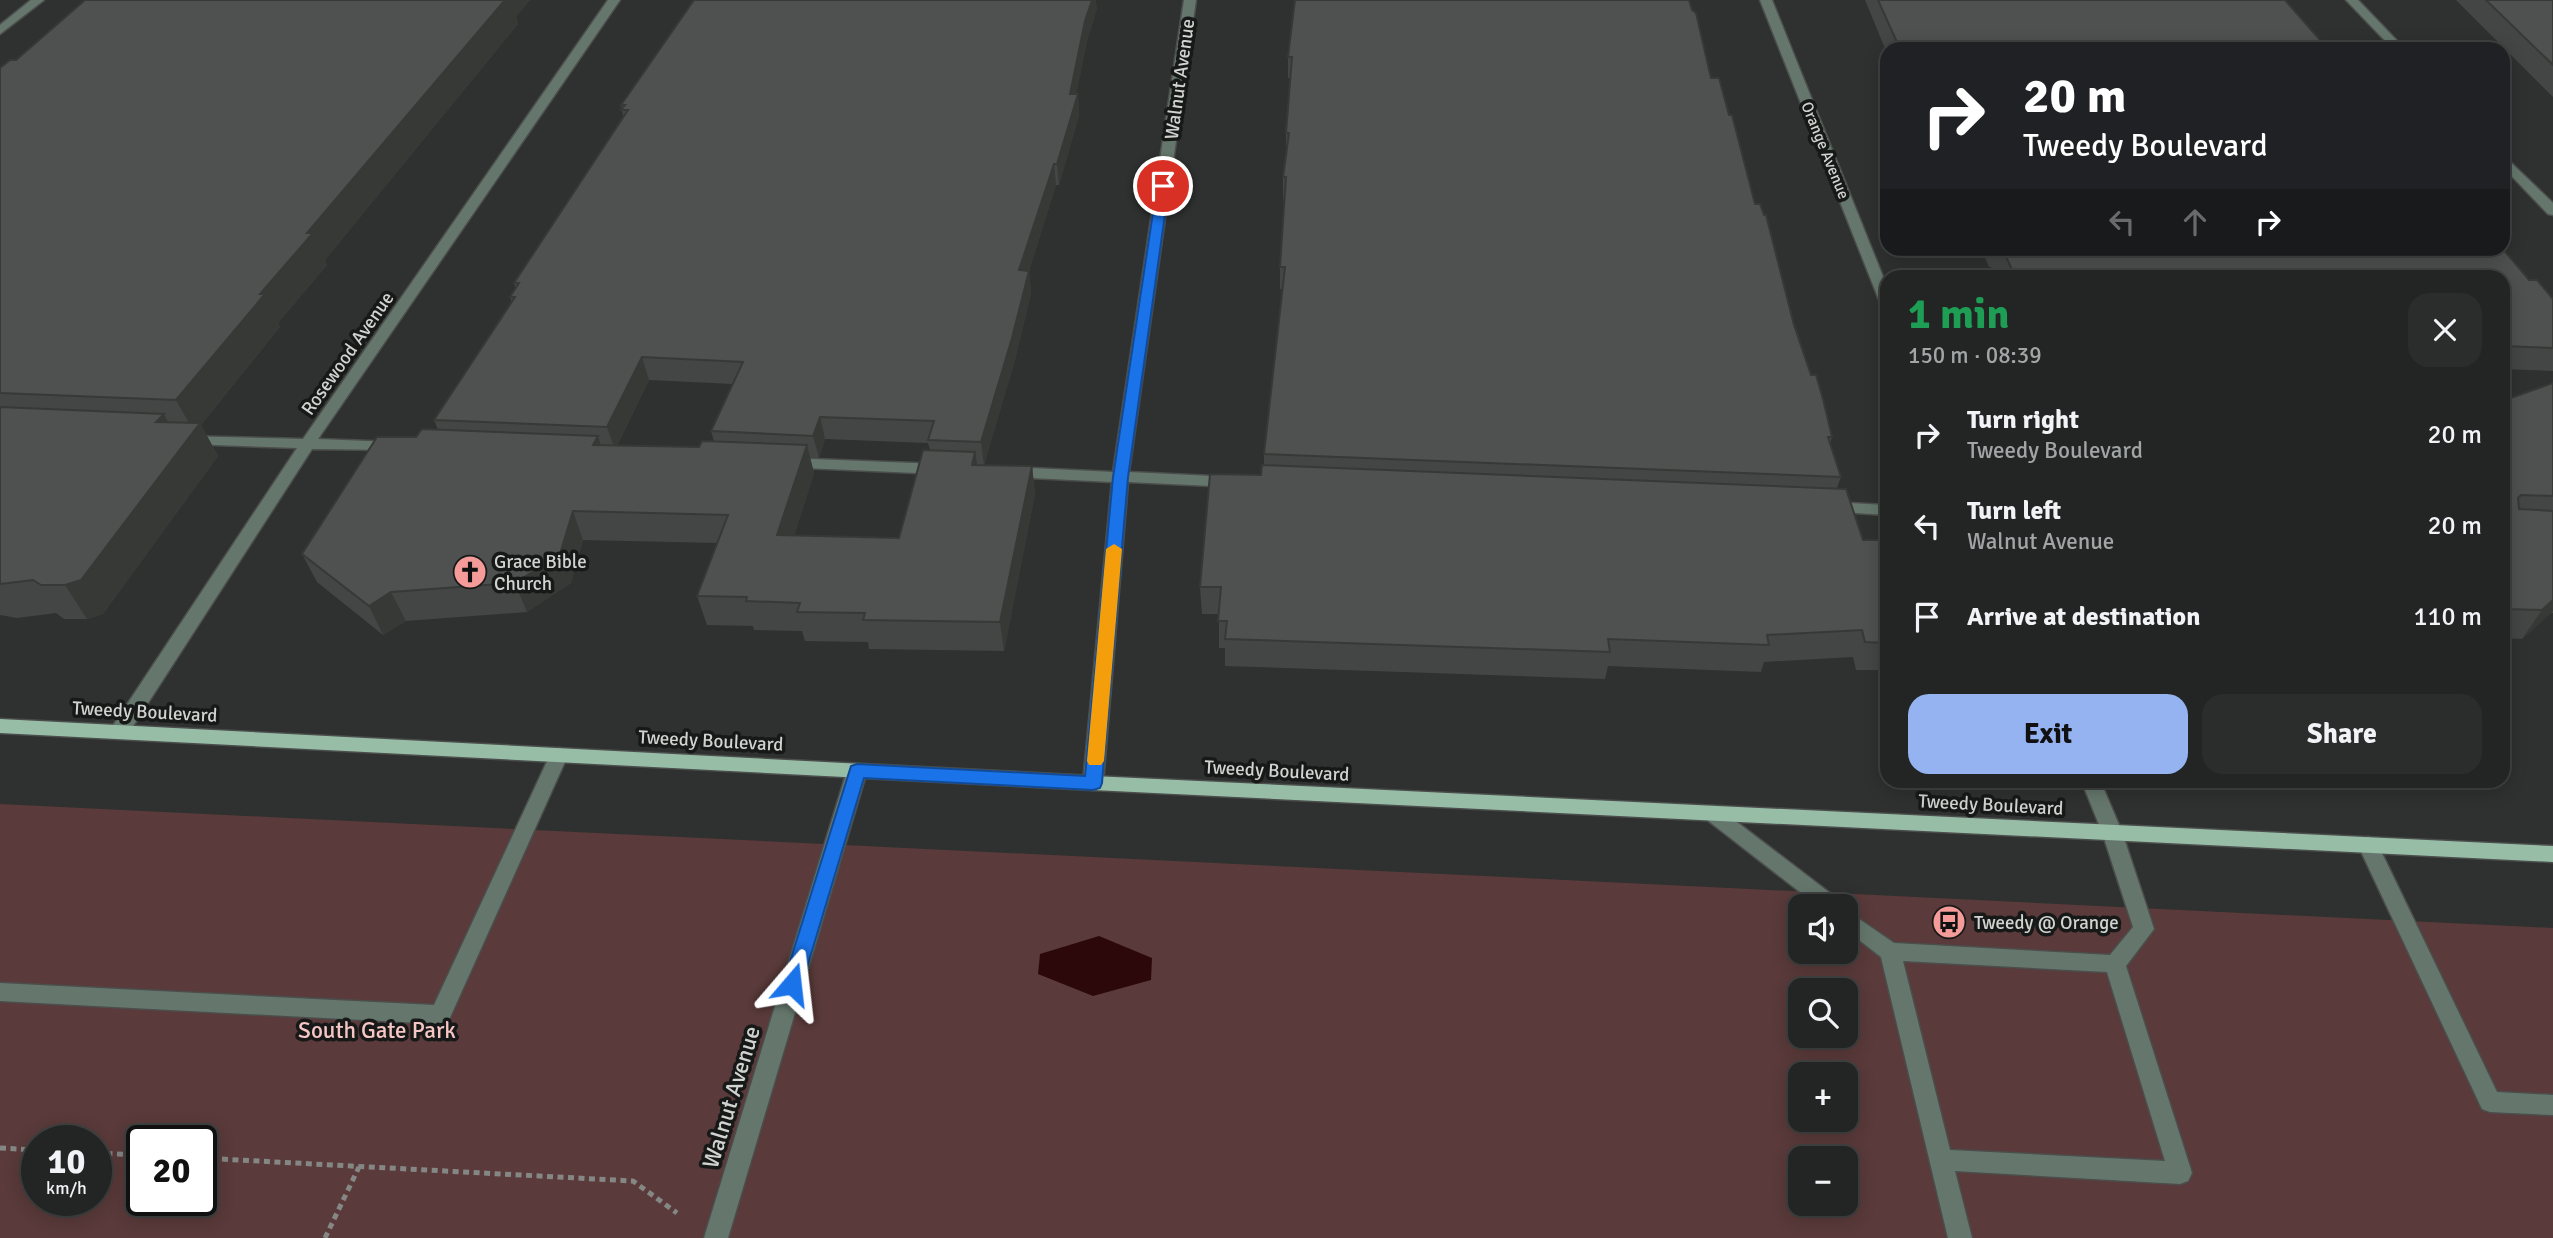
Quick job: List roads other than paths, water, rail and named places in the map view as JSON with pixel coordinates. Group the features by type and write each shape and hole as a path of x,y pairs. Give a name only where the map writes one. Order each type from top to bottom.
{"main road":[{"name":"Tweedy Boulevard","path":"0,726 1093,783 2553,854"}],"street":[{"path":"0,30 38,0"},
{"name":"Rosewood Avenue","path":"119,732 308,443 614,0"},
{"name":"Walnut Avenue","path":"1093,783 1120,477 1190,0"},
{"name":"Orange Avenue","path":"1766,0 1880,285"},
{"path":"2352,0 2392,42"},
{"path":"2510,166 2553,211"},
{"path":"174,439 405,447"},
{"path":"776,463 955,470"},
{"path":"996,472 1246,482"},
{"path":"1817,507 1880,510"},
{"path":"0,992 440,1015 559,755"},
{"name":"Walnut Avenue","path":"716,1238 857,771"},
{"path":"2093,788 2112,832 2144,929 2115,964"},
{"path":"1713,814 1816,894"},
{"path":"2368,845 2490,1101 2553,1105"},
{"path":"1858,927 1890,952 2115,964"},
{"path":"1890,952 1960,1238"},
{"path":"1941,1160 2180,1173 2115,964"}],"place":[{"name":"Grace Bible Church","path":"470,572"},
{"name":"Tweedy @ Orange","path":"1949,922"}],"park label":[{"name":"South Gate Park","path":"377,1030"}]}
